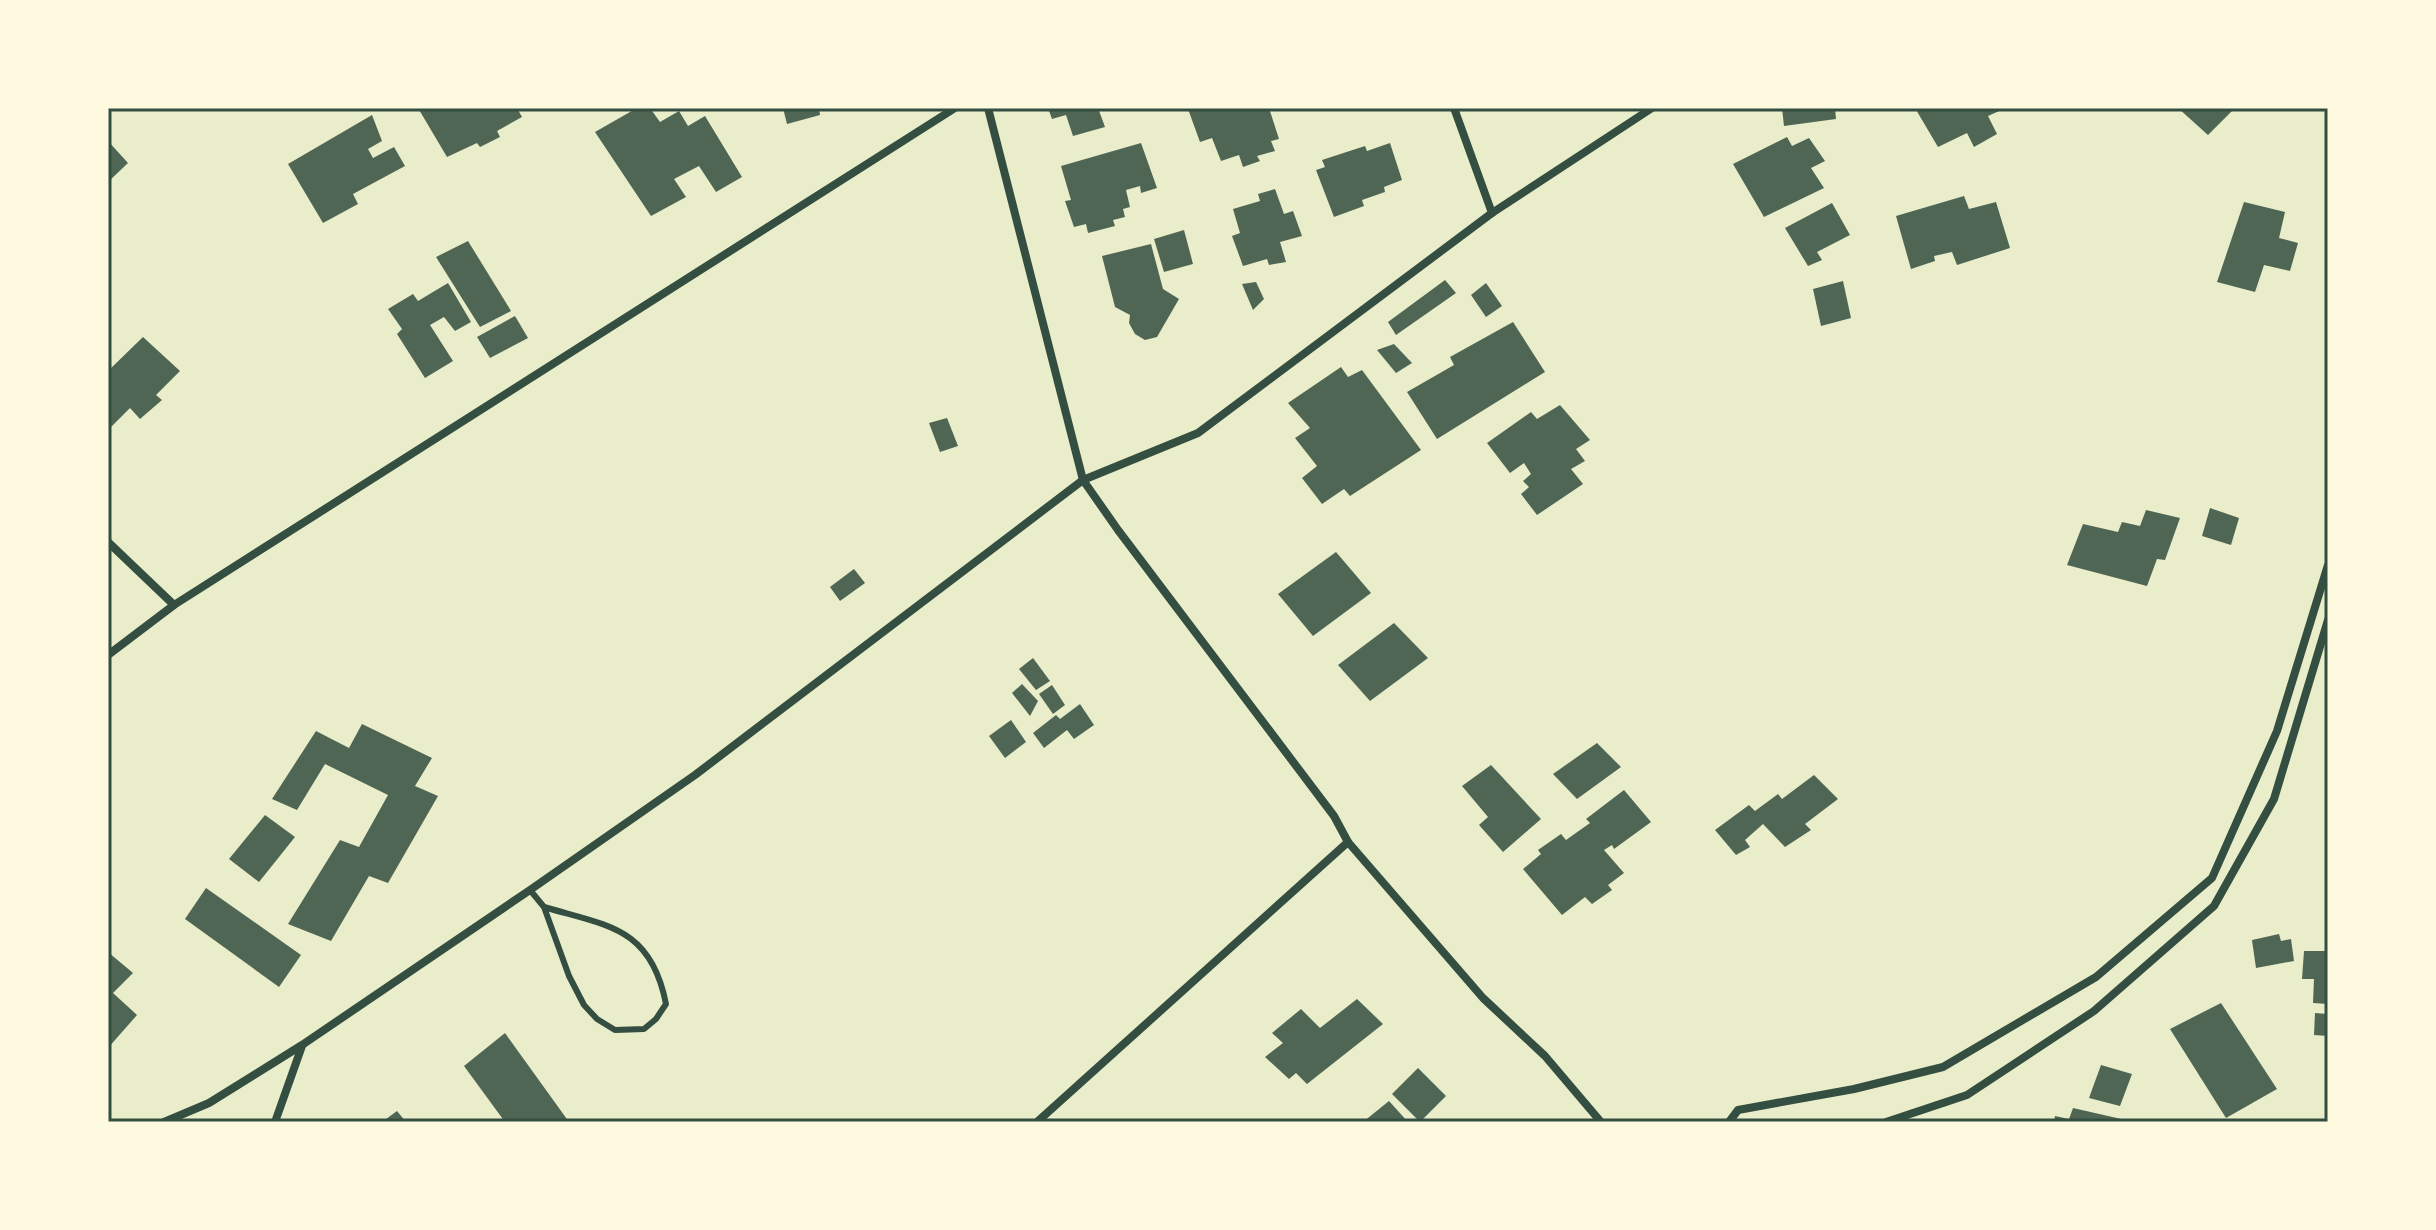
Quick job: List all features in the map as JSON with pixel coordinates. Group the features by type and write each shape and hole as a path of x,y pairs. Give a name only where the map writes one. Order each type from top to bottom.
{"street":[{"path":"108,655 174,605 955,108"},
{"path":"988,108 1083,480 1334,816 1348,842 1483,998 1545,1056 1601,1122"},
{"path":"1454,108 1492,213"},
{"path":"164,1122 209,1103 302,1045 530,890 695,775 1083,480 1198,433 1492,213 1652,108"},
{"path":"108,542 174,605"},
{"path":"1729,1122 1738,1110 1854,1089 1943,1067 2096,977 2212,878 2277,731 2328,565"},
{"path":"1886,1122 1967,1095 2094,1011 2214,906 2274,799 2328,620"},
{"path":"1037,1122 1348,842"},
{"path":"275,1122 302,1045"}],"lane":[{"path":"530,890 544,907 569,976 584,1005 597,1019 615,1030 644,1029 656,1019 666,1004 662,982 636,941 617,928 544,907"}],"building":[{"path":"418,108 517,108 522,117 497,131 500,137 480,147 477,143 447,157"},
{"path":"637,108 650,108 660,122 679,111 688,126 705,116 742,177 716,192 699,166 674,179 686,197 651,216 595,132"},
{"path":"783,108 819,108 820,115 787,124"},
{"path":"1048,108 1098,108 1105,127 1073,136 1066,115 1052,119"},
{"path":"1269,108 1279,139 1271,141 1275,151 1257,156 1260,161 1243,167 1239,155 1221,161 1212,138 1200,142 1188,109"},
{"path":"1782,108 1835,108 1836,119 1784,126"},
{"path":"1915,108 2006,108 1988,116 1997,134 1974,147 1967,133 1938,147"},
{"path":"2178,108 2235,108 2208,135"},
{"path":"372,115 382,141 368,149 373,158 394,147 405,166 353,194 358,204 323,223 288,164"},
{"path":"1787,137 1792,146 1809,138 1825,161 1811,168 1824,188 1764,217 1733,164"},
{"path":"108,141 128,163 108,182"},
{"path":"1141,143 1157,188 1141,193 1140,186 1126,190 1130,207 1123,209 1125,217 1113,220 1115,226 1088,233 1086,224 1074,227 1065,201 1071,200 1061,166"},
{"path":"1390,143 1402,180 1384,187 1385,192 1362,200 1364,206 1334,217 1316,170 1325,167 1322,160 1365,146 1367,151"},
{"path":"1275,189 1284,214 1293,211 1302,236 1280,242 1286,262 1269,265 1267,259 1243,266 1232,236 1240,233 1233,209 1260,201 1258,194"},
{"path":"1964,196 1969,209 1996,202 2010,248 1957,265 1952,252 1934,256 1935,261 1911,269 1896,216"},
{"path":"2244,202 2285,212 2279,238 2298,243 2290,271 2264,265 2255,292 2217,282"},
{"path":"1832,203 1850,235 1817,252 1822,260 1808,266 1785,228"},
{"path":"1184,230 1193,264 1164,272 1154,239"},
{"path":"468,241 511,311 480,327 436,257"},
{"path":"1151,244 1163,289 1179,299 1157,337 1145,340 1135,334 1129,323 1130,315 1115,307 1102,256"},
{"path":"1445,280 1456,293 1396,335 1388,322"},
{"path":"1843,281 1851,318 1821,326 1813,289"},
{"path":"1256,282 1264,299 1253,310 1242,284"},
{"path":"448,283 471,322 455,331 444,317 430,325 453,361 425,378 397,334 402,329 388,309 413,294 418,301"},
{"path":"1486,283 1502,306 1486,317 1471,295"},
{"path":"515,316 528,338 490,358 477,337"},
{"path":"1513,322 1545,372 1437,439 1407,392 1454,365 1450,357"},
{"path":"143,337 180,371 156,395 162,400 140,419 130,408 108,430 108,371"},
{"path":"1394,344 1412,363 1396,373 1377,350"},
{"path":"1341,367 1348,377 1362,370 1421,450 1350,496 1344,489 1322,504 1302,478 1317,466 1295,438 1310,428 1288,403"},
{"path":"1560,405 1590,440 1576,449 1585,461 1571,469 1583,484 1537,515 1521,494 1529,487 1523,481 1531,474 1524,463 1510,473 1487,443 1531,412 1537,419"},
{"path":"947,418 958,446 940,452 929,423"},
{"path":"2210,508 2239,518 2231,545 2202,536"},
{"path":"2146,510 2180,518 2165,560 2157,559 2147,586 2067,565 2083,524 2118,532 2122,522 2140,526"},
{"path":"1336,552 1371,593 1313,636 1278,594"},
{"path":"854,569 865,583 840,601 830,587"},
{"path":"1394,623 1428,658 1370,701 1338,665"},
{"path":"1033,658 1050,681 1036,690 1019,669"},
{"path":"1022,684 1038,701 1030,716 1012,693"},
{"path":"1052,685 1065,705 1053,714 1039,694"},
{"path":"1080,704 1094,725 1074,739 1067,730 1044,748 1033,733 1056,715 1060,719"},
{"path":"1011,720 1026,742 1005,758 989,736"},
{"path":"362,724 432,758 415,786 438,796 388,883 369,876 331,941 288,924 340,840 359,847 388,795 325,764 297,810 272,799 316,731 349,748"},
{"path":"1597,743 1621,767 1577,799 1553,774"},
{"path":"1491,765 1541,819 1503,852 1479,825 1488,817 1462,786"},
{"path":"1814,775 1838,799 1805,824 1811,830 1785,847 1763,824 1745,840 1750,847 1736,855 1715,830 1749,805 1755,811 1778,794 1782,799"},
{"path":"1624,790 1651,822 1614,849 1612,845 1604,850 1624,873 1608,885 1612,890 1592,904 1585,897 1562,915 1523,869 1541,854 1538,850 1561,834 1566,840 1590,823 1586,819"},
{"path":"265,815 295,837 259,882 229,859"},
{"path":"206,888 301,955 279,987 185,919"},
{"path":"2279,934 2281,941 2291,939 2294,961 2256,968 2252,940"},
{"path":"2304,951 2328,951 2328,1004 2313,1003 2314,979 2302,979"},
{"path":"108,952 133,973 113,993 137,1015 108,1048"},
{"path":"1357,999 1383,1024 1307,1084 1296,1073 1289,1079 1265,1057 1283,1043 1272,1033 1301,1009 1320,1028"},
{"path":"2221,1003 2277,1089 2226,1118 2170,1029"},
{"path":"2315,1013 2328,1014 2328,1036 2314,1035"},
{"path":"505,1033 569,1122 505,1122 464,1066"},
{"path":"2101,1065 2132,1074 2120,1106 2089,1098"},
{"path":"1418,1068 1446,1096 1420,1122 1392,1094"},
{"path":"1389,1101 1408,1122 1363,1122"},
{"path":"2073,1108 2130,1122 2054,1122 2055,1116 2069,1119"},
{"path":"397,1111 406,1122 382,1122"}]}
